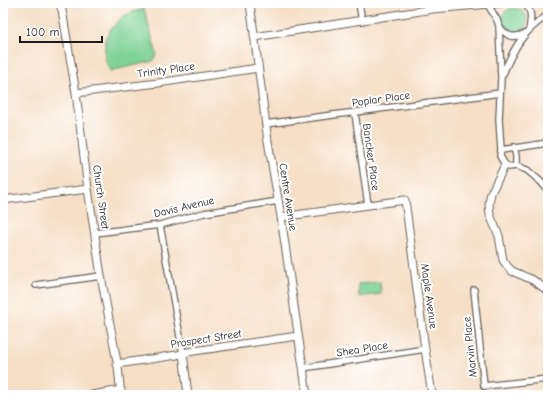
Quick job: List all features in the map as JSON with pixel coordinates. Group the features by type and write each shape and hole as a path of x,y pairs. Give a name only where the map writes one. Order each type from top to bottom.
{"street":[{"name":"Church Street","path":"59,3 62,10 76,93 101,276 121,393"},
{"name":"Centre Avenue","path":"250,3 265,124 281,217 307,395"},
{"path":"359,3 362,21"},
{"path":"254,37 362,21 427,6 501,3"},
{"path":"501,78 511,56 527,32 531,16 524,3"},
{"path":"487,4 499,26 501,78 499,119 501,160 509,167 516,166 527,170 548,190"},
{"path":"499,26 508,35 514,37 519,36 527,32 548,15"},
{"name":"Trinity Place","path":"76,93 158,83 258,68"},
{"name":"Poplar Place","path":"265,124 480,95 500,94"},
{"name":"Bancker Place","path":"355,113 368,205"},
{"path":"501,150 548,143"},
{"path":"514,147 516,166"},
{"path":"505,165 491,193 489,204 490,215 499,236 503,260 512,272 533,280 548,291"},
{"path":"3,200 88,189"},
{"name":"Maple Avenue","path":"368,205 405,200 432,395"},
{"name":"Davis Avenue","path":"95,234 160,225 204,213 278,201"},
{"path":"281,217 368,205"},
{"path":"160,225 183,353 188,395"},
{"path":"36,285 101,276"},
{"name":"Marvin Place","path":"474,290 484,386 548,379"},
{"name":"Prospect Street","path":"117,364 298,336"},
{"name":"Shea Place","path":"303,368 425,349"},
{"path":"92,395 121,393"}],"green space":[{"path":"514,8 523,12 527,21 523,30 514,34 505,30 501,21 505,12"},
{"path":"144,9 157,55 153,61 110,71 105,59 105,40 110,30 122,17"},
{"path":"380,282 381,294 359,297 358,284"}]}
